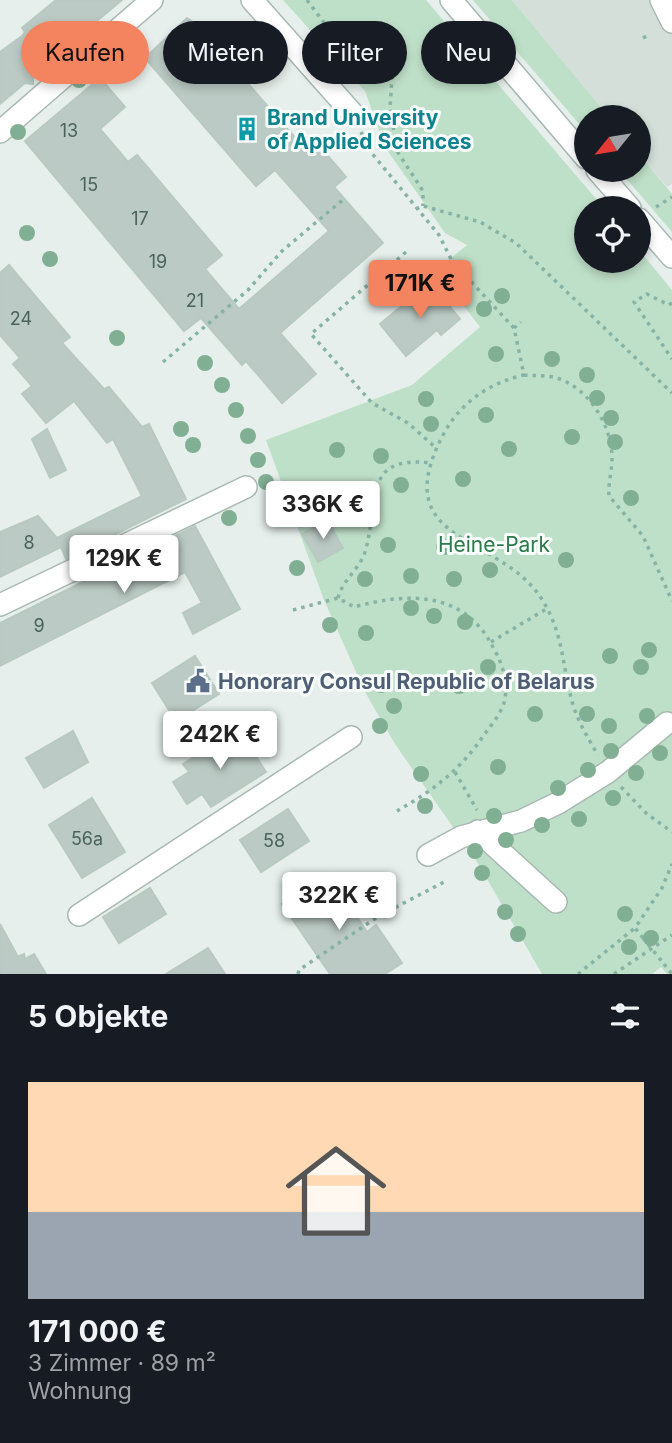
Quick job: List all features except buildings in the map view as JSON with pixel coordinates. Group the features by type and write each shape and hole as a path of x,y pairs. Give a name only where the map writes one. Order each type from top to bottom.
{"street":[{"path":"0,132 152,0"},
{"path":"252,0 353,114"},
{"path":"451,0 574,144"},
{"path":"661,0 672,22"},
{"path":"607,182 620,196"},
{"path":"651,233 672,257"},
{"path":"0,605 246,487"},
{"path":"428,855 483,830 529,817 608,772 667,723"},
{"path":"79,915 351,737"},
{"path":"483,830 556,902"}],"path":[{"path":"307,0 337,40 358,52 380,59 389,66 392,76 390,108 397,151 423,191 423,206"},
{"path":"643,38 649,36"},
{"path":"353,114 370,151 439,235 452,261 514,328 524,375"},
{"path":"163,362 248,290 282,251 345,198"},
{"path":"416,209 423,206 480,222 516,243 672,393"},
{"path":"406,252 312,334 372,403 408,423 436,449"},
{"path":"672,303 669,305 647,294 634,302 672,359"},
{"path":"514,328 521,322"},
{"path":"672,601 643,536 609,496 612,459 610,438 597,412 578,390 558,379 524,375 494,386 468,403 448,426 429,463 427,495 442,523 452,533 487,552 529,582 548,608 560,635 574,708 608,772 631,799 672,832"},
{"path":"338,598 342,584 357,568 364,554 371,527 372,499 383,475 400,463 429,463"},
{"path":"293,610 338,598 354,607 386,598 409,597 453,605 470,615 491,642 505,677 503,704 470,756 456,772 397,811"},
{"path":"491,642 548,608"},
{"path":"456,772 483,830"},
{"path":"578,974 635,928 662,888 672,864"},
{"path":"298,974 299,970 379,916 446,881"},
{"path":"635,928 672,974"},
{"path":"614,974 672,935"}],"shaded area":[{"path":"512,0 672,0 672,184 667,187 651,168 651,105 599,105"}],"green space":[{"name":"Heine-Park","path":"283,0 426,0 444,21 421,21 421,84 498,84 574,173 574,182 582,182 594,196 574,196 574,273 651,273 651,265 672,290 672,974 667,974 661,967 652,974 542,974 476,860 395,744 365,692 324,600 266,440 412,385 480,327 436,270 467,245 445,233 385,147 365,91 359,84 407,84 407,21 302,21"},
{"path":"473,0 512,0 599,105 574,105 574,118 516,50 516,21 491,21"},
{"path":"651,169 672,194 672,232 651,207 651,196 641,196 629,182 651,182"}],"place":[{"name":"Brand University of Applied Sciences","path":"247,129"},
{"name":"Honorary Consul Republic of Belarus","path":"198,681"}]}
